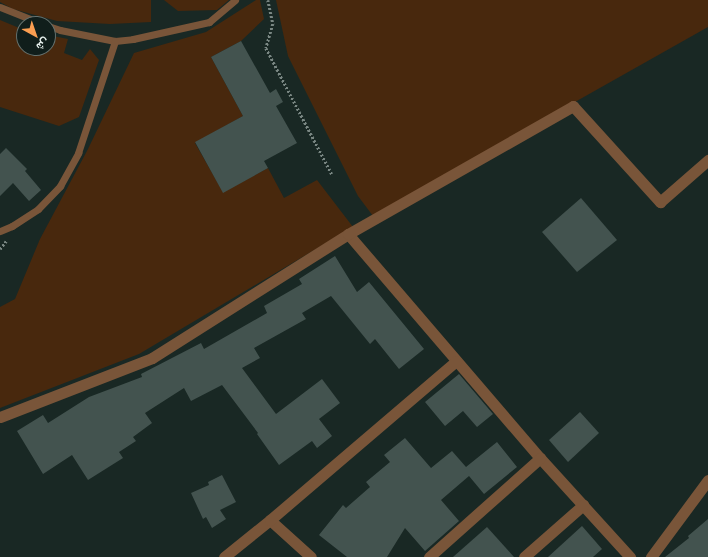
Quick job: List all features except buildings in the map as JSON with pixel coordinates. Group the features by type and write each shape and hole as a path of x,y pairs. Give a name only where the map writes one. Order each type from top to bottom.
{"street":[{"path":"0,417 152,358 348,234 573,106 660,202 708,160"},
{"path":"348,234 540,458 630,557"},
{"path":"224,557 270,520 456,361"},
{"path":"429,557 540,458"},
{"path":"651,557 708,480"},
{"path":"524,557 583,505"},
{"path":"270,520 311,557"}],"lane":[{"path":"56,29 115,41 133,39 209,22 235,0"},
{"path":"0,7 23,16"},
{"path":"0,231 12,226 38,210 60,186 78,153 115,41"}],"path":[{"path":"268,0 273,24 266,48 332,174"}],"shaded area":[{"path":"0,0 151,0 151,22 110,24 57,21 56,16 39,16 13,9 0,2"},
{"path":"164,0 229,0 217,10 178,11"},
{"path":"256,0 260,0 264,19 241,41 211,57 243,116 195,143 223,192 268,168 284,198 317,180 353,227 139,354 0,408 0,307 15,299 40,239 88,149 134,53 206,32"},
{"path":"276,0 708,0 708,27 373,216 358,196 288,56"},
{"path":"0,20 16,27 16,56 56,56 56,37 68,39 64,53 82,60 90,49 99,60 79,117 59,126 0,107"}]}
